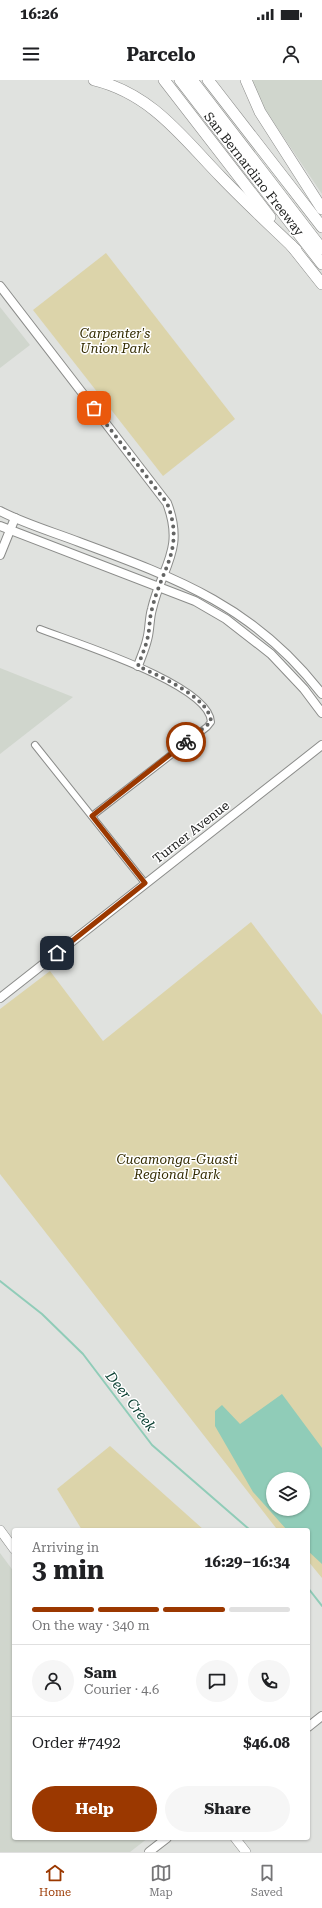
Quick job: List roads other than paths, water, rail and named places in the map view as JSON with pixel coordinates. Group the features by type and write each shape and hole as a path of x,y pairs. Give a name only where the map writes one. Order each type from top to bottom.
{"highway":[{"path":"94,80 134,96 165,119 196,148 220,176 296,250"},
{"name":"San Bernardino Freeway","path":"164,80 322,284"},
{"path":"180,80 322,264"},
{"path":"192,80 322,248"},
{"name":"San Bernardino Freeway","path":"208,80 322,227"},
{"path":"246,80 260,112 322,209"}],"main road":[{"path":"0,1530 12,1546"},
{"path":"237,1840 246,1852"}],"street":[{"path":"0,286 167,503 172,516 175,540 172,554 152,609 148,640 138,666"},
{"path":"0,511 164,574 219,602 258,628 294,661 322,694"},
{"path":"0,555 15,518"},
{"path":"0,526 195,601 247,634 280,664 322,712"},
{"path":"40,629 138,666 186,692 206,708 210,717 211,722 207,727 92,816"},
{"path":"35,745 145,883"},
{"name":"Turner Avenue","path":"0,998 322,745"},
{"path":"310,1725 322,1716"},
{"path":"149,1852 164,1840"}],"waterway":[{"name":"Deer Creek","path":"0,1281 42,1314 83,1354 152,1445 248,1528"},
{"name":"Deer Creek","path":"310,1591 322,1606"}],"park label":[{"name":"Carpenter's Union Park","path":"115,340"},
{"name":"Cucamonga-Guasti Regional Park","path":"177,1166"}]}
